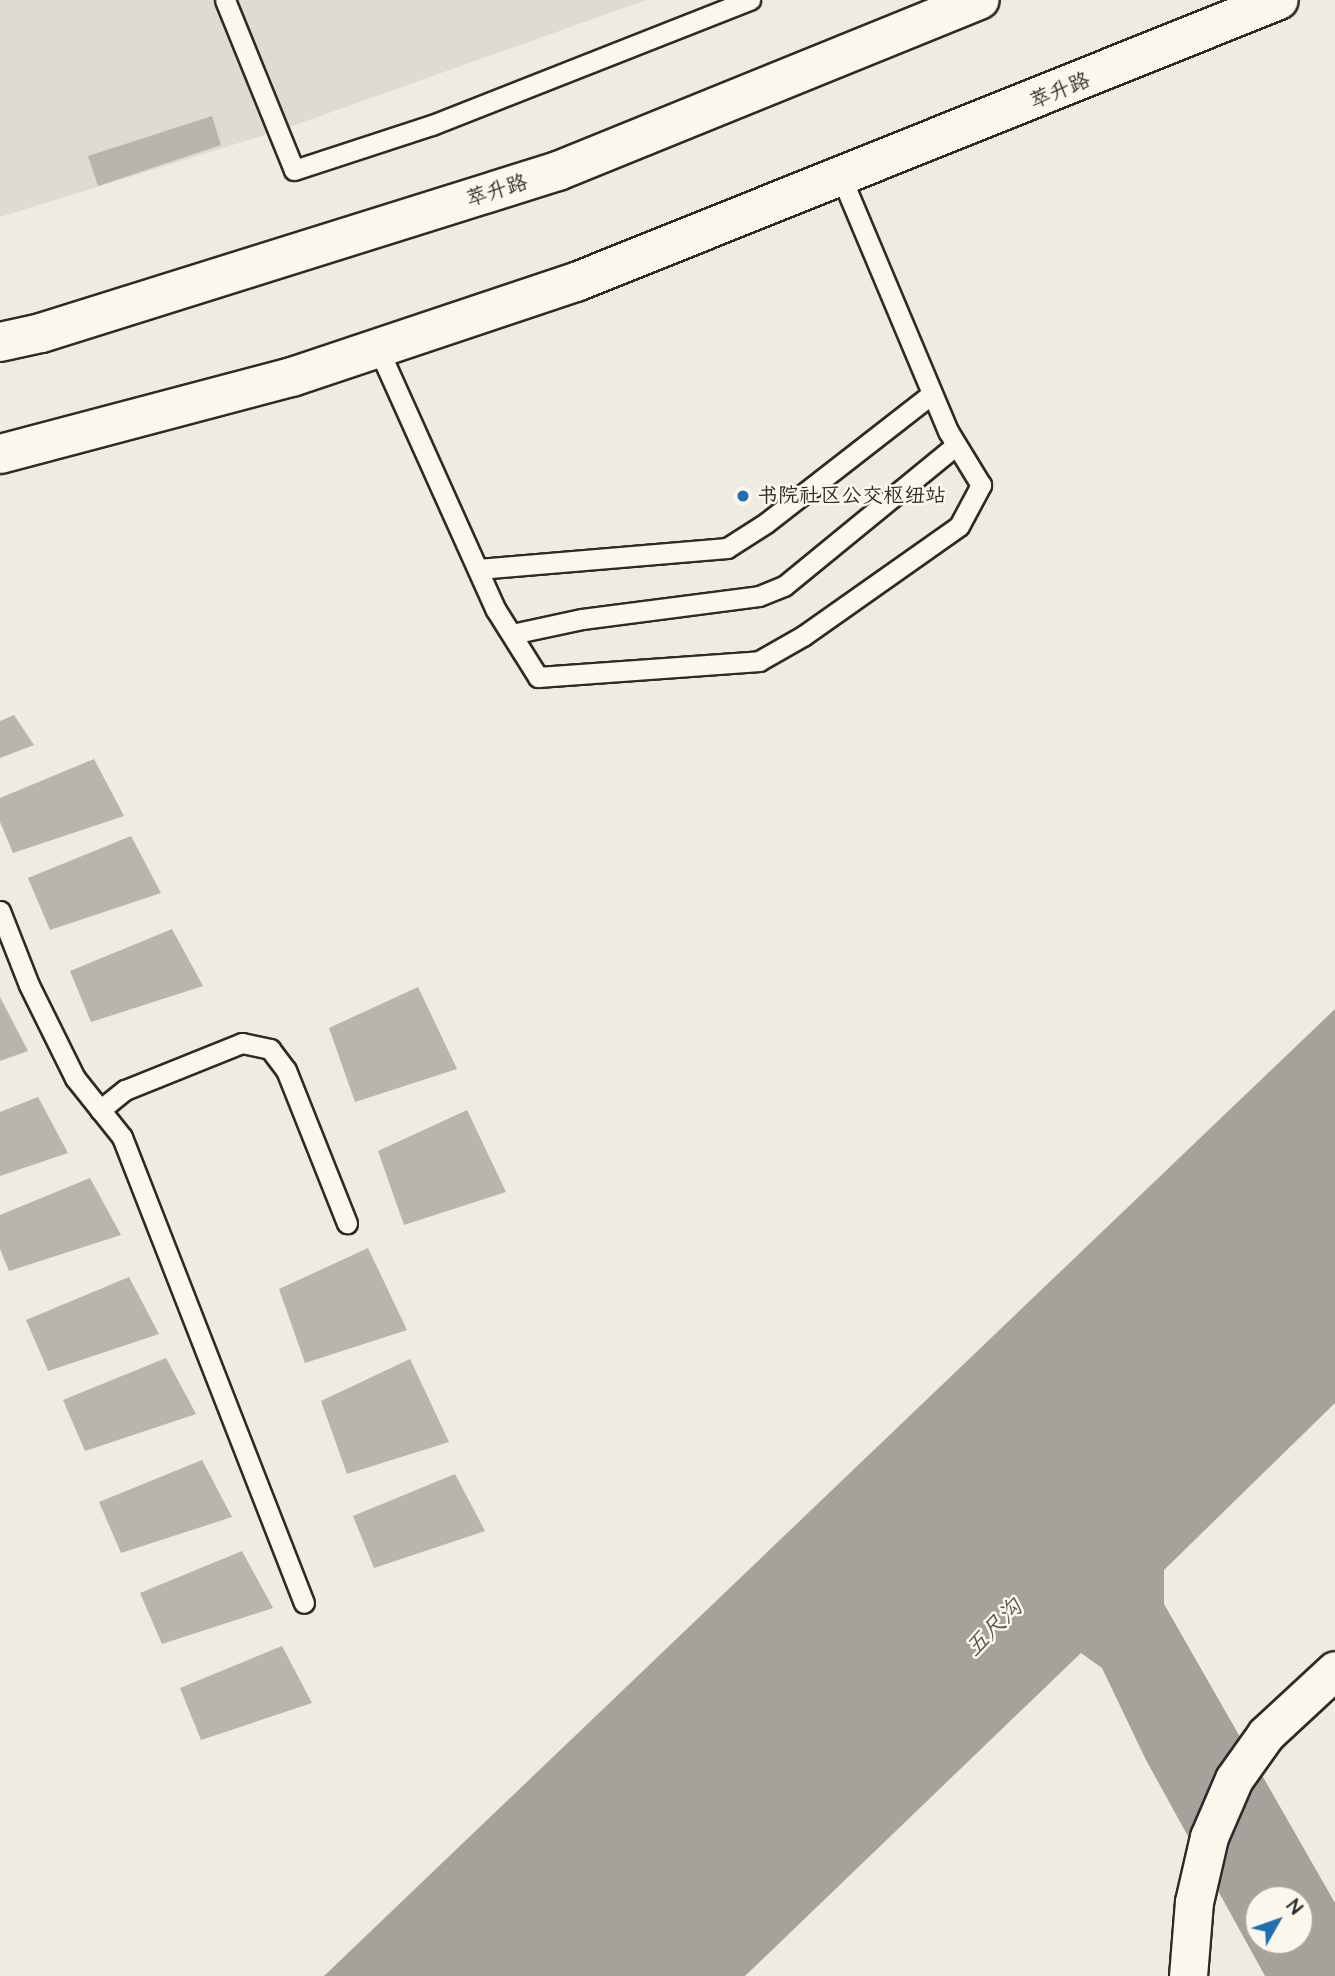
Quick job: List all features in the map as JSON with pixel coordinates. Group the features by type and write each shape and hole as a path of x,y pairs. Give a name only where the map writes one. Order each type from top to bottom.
{"street":[{"name":"萃升路","path":"0,342 54,329 558,172 979,0"},
{"name":"萃升路","path":"378,348 576,282 1279,0"},
{"path":"0,454 292,377 378,348"},
{"path":"1188,1976 1194,1902 1209,1837 1234,1779 1266,1734 1335,1670"}],"lane":[{"path":"225,0 294,170 432,125 750,0"},
{"path":"378,348 478,569 538,677 759,661 803,636 959,526 981,485 956,444 932,394 841,177"},
{"path":"478,569 727,548 766,523 932,394"},
{"path":"512,634 582,619 759,596 784,586 956,444"},
{"path":"0,911 29,985 75,1078 122,1137 304,1603"},
{"path":"100,1110 125,1090 242,1043 270,1049 286,1070 347,1223"}],"shaded area":[{"path":"0,0 646,0 278,131 0,217"}],"water":[{"name":"五尺沟","path":"1335,1009 1335,1403 1164,1570 1164,1604 1335,1903 1335,1976 1265,1976 1253,1955 1314,1955 1314,1885 1244,1885 1244,1938 1146,1760 1102,1668 1081,1653 745,1976 324,1976"}],"building":[{"path":"212,116 221,145 98,186 88,156"},
{"path":"14,715 34,745 0,758 0,721"},
{"path":"94,759 124,816 13,853 0,822 0,798"},
{"path":"131,836 161,893 50,930 28,878"},
{"path":"172,929 203,986 91,1022 70,971"},
{"path":"418,987 457,1069 355,1102 329,1028"},
{"path":"0,997 28,1051 0,1061"},
{"path":"38,1097 68,1153 0,1176 0,1112"},
{"path":"467,1110 506,1192 404,1225 378,1151"},
{"path":"90,1178 121,1235 9,1271 0,1249 0,1215"},
{"path":"368,1248 407,1330 305,1363 279,1289"},
{"path":"129,1277 159,1334 48,1371 26,1320"},
{"path":"166,1358 196,1414 85,1451 63,1400"},
{"path":"410,1359 449,1442 347,1474 321,1401"},
{"path":"202,1460 232,1517 121,1553 99,1502"},
{"path":"455,1474 485,1531 374,1568 353,1516"},
{"path":"242,1551 273,1608 162,1644 140,1593"},
{"path":"282,1646 312,1703 201,1740 180,1688"}],"place":[{"name":"书院社区公交枢纽站","path":"743,496"}]}
